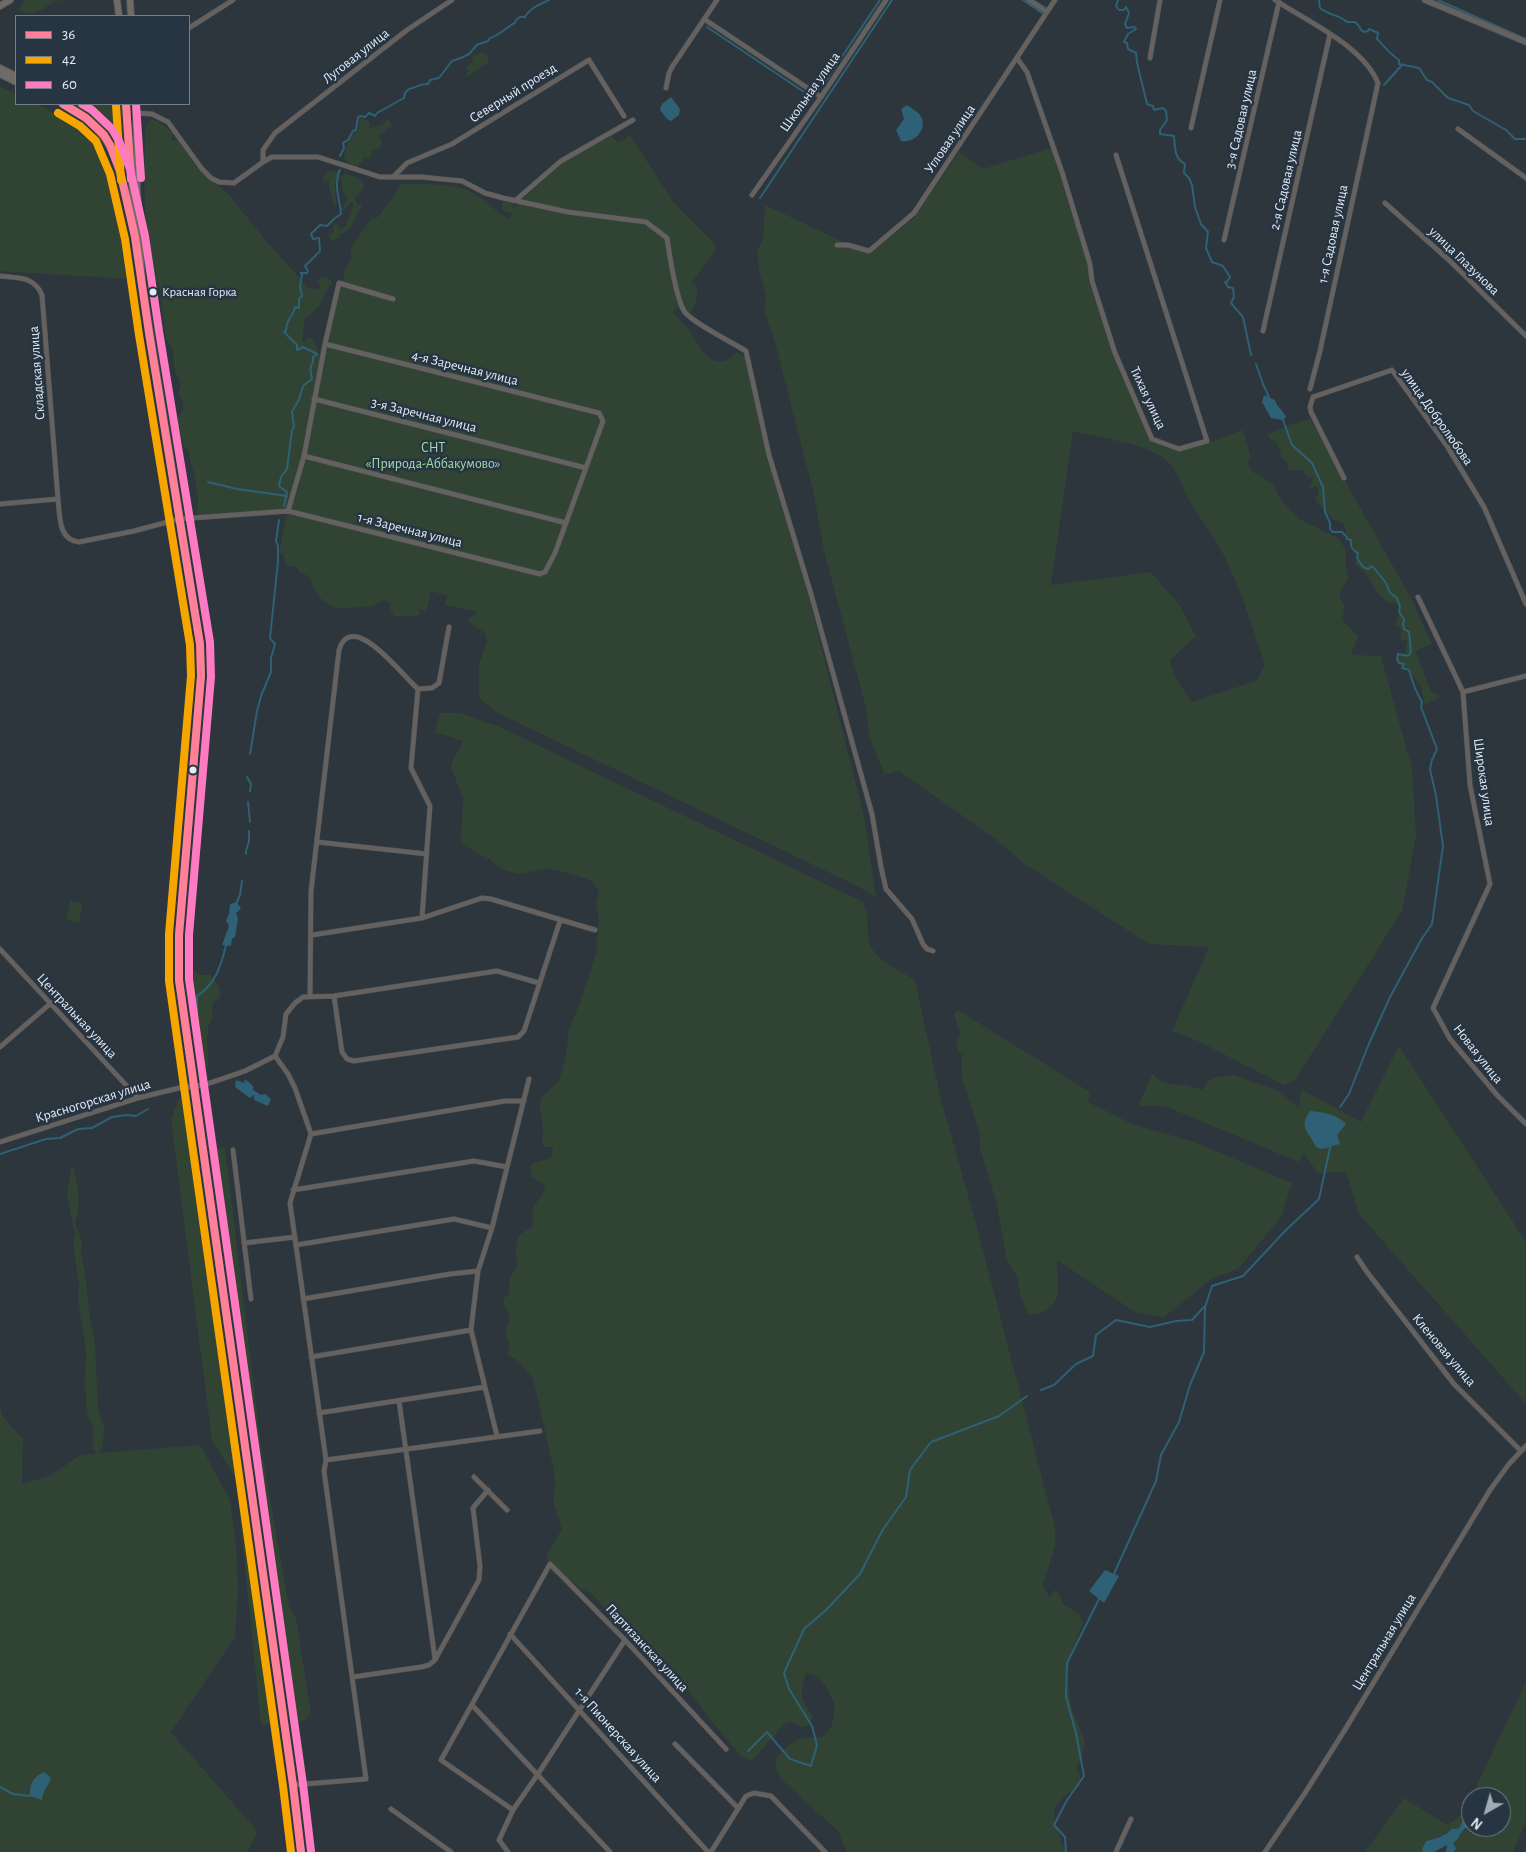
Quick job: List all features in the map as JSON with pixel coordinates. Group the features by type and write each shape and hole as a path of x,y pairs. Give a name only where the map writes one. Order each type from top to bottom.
{"main road":[{"path":"0,6 10,0"},
{"path":"117,0 119,15"},
{"path":"130,0 131,15"},
{"path":"0,68 15,76"},
{"path":"0,74 15,82"},
{"path":"65,105 96,126 110,145 120,171 135,237 200,644 201,676 178,954 179,980 301,1852"},
{"path":"126,105 135,237"},
{"path":"136,105 137,188 142,283"}],"street":[{"path":"190,27 233,0"},
{"name":"Луговая улица","path":"262,162 262,150 275,132 407,30 452,0"},
{"path":"666,88 669,73 717,0"},
{"name":"Школьная улица","path":"752,196 886,0"},
{"path":"1028,0 1047,12"},
{"name":"Угловая улица","path":"837,245 848,245 869,251 914,213 1055,0"},
{"path":"1150,58 1160,0"},
{"path":"1191,128 1220,0"},
{"path":"1425,0 1526,42"},
{"path":"1277,1 1330,34"},
{"name":"3-я Садовая улица","path":"1224,240 1277,1"},
{"path":"704,19 821,97"},
{"name":"1-я Садовая улица","path":"1310,389 1378,84 1374,73 1363,60 1330,34"},
{"name":"2-я Садовая улица","path":"1263,331 1330,34"},
{"name":"Тихая улица","path":"1016,58 1027,72 1062,172 1090,264 1092,281 1115,353 1152,439 1179,449 1207,441 1116,155"},
{"name":"Северный проезд","path":"392,177 407,163 452,144 589,60 624,116"},
{"path":"137,113 152,114 168,122 202,169 211,178 219,182 234,183 262,162 272,157 318,157 382,177 442,178 462,182 485,192 568,212 646,222 667,238 675,281 684,311 694,321 746,351 769,455 872,814 880,868 886,890 912,919 922,944 927,949 933,951"},
{"path":"516,200 561,161 633,120"},
{"path":"1458,129 1526,178"},
{"name":"улица Глазунова","path":"1385,202 1451,262 1526,336"},
{"name":"Складская улица","path":"0,276 30,280 39,287 42,295 58,499 63,531 67,538 73,542 79,542 180,519"},
{"path":"288,511 304,456 325,344 339,283 394,299"},
{"name":"4-я Заречная улица","path":"325,344 599,413 602,421 586,468"},
{"name":"улица Добролюбова","path":"1344,478 1311,412 1310,407 1313,397 1392,370 1447,446 1484,507 1526,604"},
{"name":"3-я Заречная улица","path":"314,399 586,468"},
{"path":"304,456 566,523 586,468"},
{"path":"0,504 58,499"},
{"name":"1-я Заречная улица","path":"180,519 288,511 540,574 546,572 566,523"},
{"path":"1418,596 1463,692 1526,676"},
{"path":"418,689 432,688 439,683 449,627"},
{"path":"310,996 311,890 340,646 349,637 365,640 394,663 418,689 411,768 430,806 422,918"},
{"name":"Широкая улица","path":"1463,692 1470,785 1490,884 1466,935"},
{"path":"317,842 427,854"},
{"path":"312,935 422,918 482,898 595,930"},
{"path":"334,996 342,1052 347,1059 354,1061 518,1037 524,1031 560,921"},
{"name":"Новая улица","path":"1466,935 1433,1008 1450,1039 1497,1095 1526,1124"},
{"name":"Центральная улица","path":"0,949 138,1098"},
{"path":"293,1785 366,1779 324,1471 326,1460 320,1413 302,1299 290,1203 311,1134 295,1088 275,1056 283,1037 286,1014 303,997 334,996 498,971 539,984"},
{"path":"0,1047 51,1003"},
{"name":"Красногорская улица","path":"0,1142 138,1098 178,1088 204,1085 245,1071 275,1056"},
{"path":"497,1436 471,1330 478,1271 492,1228 530,1079"},
{"path":"311,1134 505,1101 524,1101"},
{"path":"233,1150 251,1299"},
{"path":"293,1190 474,1161 507,1167"},
{"path":"296,1245 454,1219 492,1228"},
{"path":"244,1243 295,1237"},
{"name":"Кленовая улица","path":"1357,1257 1454,1384 1520,1451"},
{"path":"302,1299 478,1271"},
{"path":"311,1357 471,1330"},
{"path":"320,1413 485,1387"},
{"path":"399,1401 435,1660"},
{"path":"326,1460 540,1431"},
{"name":"Центральная улица","path":"1265,1852 1346,1728 1486,1497 1509,1464 1526,1446"},
{"path":"474,1477 507,1510"},
{"path":"353,1677 422,1667 429,1665 435,1660 479,1580 480,1566 473,1508 488,1490"},
{"name":"Партизанская улица","path":"510,1634 550,1564 625,1640 726,1749"},
{"path":"510,1634 440,1760 512,1810"},
{"name":"1-я Пионерская улица","path":"510,1634 710,1852"},
{"path":"508,1852 499,1840 512,1810 538,1774 625,1640"},
{"path":"472,1705 610,1852"},
{"path":"675,1744 738,1808"},
{"path":"710,1852 746,1796 750,1793 771,1796 825,1852"},
{"path":"391,1810 451,1852"},
{"path":"1116,1852 1131,1819"}],"green space":[{"path":"26,0 56,0 38,11 27,13 17,10"},
{"path":"482,52 487,55 489,62 467,77 466,73 469,72 466,67 472,62 473,56"},
{"path":"0,87 15,94 15,105 39,105 82,129 99,149 113,183 126,279 0,271"},
{"path":"72,105 122,105 125,169 115,148 97,123"},
{"path":"362,118 369,122 370,128 382,125 388,119 392,125 390,129 386,127 387,130 379,135 382,142 379,148 373,150 369,160 364,157 363,162 358,167 349,164 344,158 348,142 358,130 360,119"},
{"name":"СНТ «Природа-Аббакумово»","path":"151,119 172,132 171,139 174,141 178,140 197,168 230,196 262,236 309,289 319,289 320,286 317,282 321,278 327,277 333,283 327,288 322,301 313,313 305,317 302,343 309,337 314,340 319,356 337,281 342,282 347,265 351,259 353,244 371,219 378,217 395,195 400,184 434,184 467,190 509,219 512,213 502,210 503,201 514,203 512,212 516,205 564,162 612,136 618,143 630,135 674,203 713,242 715,249 710,259 691,282 698,288 695,305 690,313 676,308 673,312 689,330 703,352 714,361 729,359 737,352 746,357 766,454 808,594 864,816 876,897 857,886 498,713 479,698 479,665 487,641 485,633 471,624 468,619 478,612 445,605 447,596 431,591 426,612 417,608 421,614 414,616 394,616 390,608 391,603 385,600 368,607 333,607 327,604 317,593 310,577 299,572 296,566 287,566 283,554 279,553 287,514 280,513 279,511 197,515 198,499 195,478 188,450 184,447 176,421 183,410 183,402 179,394 181,386 175,370 173,351 166,339 159,283 156,281 148,243 145,204 145,126"},
{"path":"1051,148 1088,265 1089,282 1113,355 1150,440 1176,451 1208,443 1243,430 1251,458 1247,460 1252,472 1260,475 1275,486 1278,496 1299,519 1338,538 1346,550 1346,571 1349,578 1340,590 1340,597 1345,606 1342,620 1358,636 1351,655 1381,656 1412,769 1416,837 1402,911 1295,1080 1284,1085 1198,1041 1172,1031 1209,947 1149,944 1026,865 994,838 899,771 885,775 870,739 866,708 824,551 813,490 774,339 765,313 766,295 759,270 757,252 763,239 765,205 869,254 914,218 959,152 983,169","holes":["1073,431 1141,447 1161,456 1175,470 1189,500 1220,548 1240,591 1265,665 1256,681 1192,702 1175,677 1170,660 1196,636 1180,606 1151,572 1051,585"]},
{"path":"340,170 337,173 341,177 345,174 357,177 364,185 355,198 357,204 363,205 350,228 340,234 339,238 331,241 328,235 334,232 333,226 336,223 340,230 346,226 354,203 351,202 341,213 339,211 344,206 348,197 343,194 341,178 335,184 336,205 334,207 329,179 322,186 325,178 321,179 328,171"},
{"path":"1310,419 1411,598 1432,644 1416,652 1430,690 1440,697 1425,705 1421,686 1402,664 1398,662 1399,655 1405,653 1407,640 1401,641 1401,630 1395,625 1400,613 1397,603 1391,604 1382,598 1366,574 1355,565 1358,554 1350,543 1351,540 1347,539 1346,530 1342,522 1333,520 1317,502 1315,499 1319,492 1317,486 1309,489 1313,478 1305,475 1304,470 1288,470 1287,461 1281,458 1276,442 1270,439 1267,433 1272,433 1286,426"},
{"path":"440,713 460,713 500,727 863,902 867,915 868,937 874,951 886,963 915,980 941,1100 977,1227 1055,1528 1055,1546 1043,1585 1049,1597 1052,1596 1054,1590 1058,1592 1063,1604 1079,1614 1083,1623 1071,1652 1067,1676 1071,1706 1085,1741 1077,1768 1081,1779 1080,1785 1060,1801 1054,1814 1066,1852 847,1852 840,1833 780,1778 775,1763 778,1755 786,1747 799,1739 824,1736 832,1725 835,1705 821,1680 812,1674 806,1673 802,1696 813,1716 810,1724 802,1727 791,1722 784,1724 754,1759 748,1760 740,1755 687,1689 633,1639 591,1593 581,1589 572,1581 555,1574 548,1568 547,1554 562,1529 553,1502 554,1471 533,1378 518,1361 507,1354 509,1344 505,1334 510,1317 504,1304 504,1298 509,1294 510,1277 517,1266 516,1249 519,1235 533,1226 532,1213 534,1206 545,1190 544,1185 531,1176 530,1166 551,1158 553,1147 544,1147 542,1142 542,1116 539,1106 543,1095 560,1078 567,1049 569,1029 580,1003 596,954 599,920 596,902 599,893 595,885 588,879 556,870 546,869 518,874 504,870 488,858 466,846 461,840 463,799 451,767 463,741 435,732"},
{"path":"70,901 83,903 79,923 66,920"},
{"path":"191,972 196,972 200,975 210,975 220,987 220,997 212,1004 212,1019 208,1027 209,1068 202,1061 199,1023 191,1004 188,976"},
{"path":"958,1010 1090,1092 1088,1102 1130,1123 1194,1142 1292,1183 1281,1217 1238,1269 1213,1278 1164,1317 1135,1312 1057,1260 1058,1289 1054,1304 1040,1313 1028,1315 1020,1294 1017,1276 1007,1260 996,1201 980,1148 980,1135 962,1077 961,1060 964,1053 958,1052 956,1043 960,1034 954,1014"},
{"path":"1399,1046 1526,1242 1526,1404 1359,1214 1346,1172 1317,1173 1304,1152 1299,1162 1165,1106 1138,1106 1153,1073 1163,1082 1187,1085 1202,1090 1207,1082 1216,1077 1235,1075 1280,1092 1299,1108 1301,1089 1361,1122"},
{"path":"179,1098 185,1100 240,1485 212,1440 171,1120"},
{"path":"225,1148 262,1453 289,1607 296,1618 311,1713 305,1721 290,1723 210,1149"},
{"path":"72,1164 78,1194 75,1223 82,1241 81,1255 95,1343 98,1410 104,1427 103,1445 99,1453 200,1445 230,1500 236,1544 238,1587 235,1637 171,1732 258,1832 247,1852 0,1852 0,1406 3,1417 23,1439 22,1484 50,1476 79,1456 98,1453 93,1449 93,1428 87,1411 85,1385 86,1351 78,1299 79,1286 73,1243 75,1235 67,1194"},
{"path":"238,1497 253,1588 271,1723 261,1725"},
{"path":"1526,1682 1526,1822 1513,1852 1454,1852 1453,1843 1459,1838 1461,1832 1461,1837 1511,1837 1511,1787 1476,1787"},
{"path":"1404,1798 1447,1825 1461,1815 1459,1828 1452,1829 1442,1836 1426,1841 1422,1848 1423,1852 1365,1852"}],"water":[{"path":"671,97 680,109 679,115 671,121 660,110 662,104"},
{"path":"907,105 920,115 923,124 917,137 912,140 901,141 896,130 904,119 901,109"},
{"path":"1264,395 1275,400 1286,417 1283,420 1271,418 1262,402"},
{"path":"237,902 241,909 236,913 238,919 235,937 232,939 231,946 222,945 229,926 226,920 230,904"},
{"path":"245,1079 253,1086 253,1090 261,1095 265,1094 271,1099 268,1106 254,1100 254,1095 250,1098 235,1087 236,1080 244,1083"},
{"path":"1310,1111 1334,1116 1346,1124 1337,1135 1340,1144 1325,1149 1316,1147 1305,1126"},
{"path":"1105,1570 1119,1576 1104,1603 1089,1591"},
{"path":"44,1772 51,1778 42,1800 30,1796 30,1792 34,1779"},
{"path":"1461,1824 1459,1838 1453,1843 1456,1848 1454,1852 1446,1852 1447,1845 1434,1852 1423,1852 1422,1849 1426,1841 1444,1835 1452,1828 1459,1828"}],"waterway":[{"path":"340,156 344,148 343,143 356,130 358,117 365,117 369,113 375,116 404,98 405,93 409,89 428,84 430,80 439,78 452,61 469,54 477,45 488,41 515,23 520,17 525,17 532,9 549,0"},
{"path":"823,85 880,0"},
{"path":"760,198 892,0"},
{"path":"1023,0 1042,13"},
{"path":"1033,0 1046,8"},
{"path":"1118,0 1116,6 1119,10 1124,10 1126,7 1129,13 1125,24 1127,28 1135,27 1136,29 1128,34 1124,42 1127,43 1128,49 1136,53 1147,104 1153,106 1154,110 1163,108 1166,111 1167,120 1160,130 1160,134 1174,136 1176,152 1181,162 1185,164 1184,173 1192,185 1195,207 1201,224 1208,232 1206,248 1212,262 1223,266 1230,277 1225,282 1228,287 1233,288 1234,297 1231,303 1243,317 1251,355"},
{"path":"1319,0 1320,8 1323,10 1347,22 1355,22 1364,32 1369,29 1378,33 1377,39 1399,60 1399,64 1419,68 1427,80 1432,82 1448,98 1469,105 1473,111 1506,130 1515,139 1526,139"},
{"path":"1438,0 1526,39"},
{"path":"707,27 813,98"},
{"path":"1384,85 1402,65"},
{"path":"284,506 287,492 279,486 281,477 287,469 292,430 294,428 292,411 299,400 303,386 312,379 311,366 313,357 317,354 303,347 297,350 297,345 284,332 295,307 299,308 299,299 302,296 300,286 301,273 307,273 308,271 305,266 320,251 319,238 313,239 311,234 320,225 327,226 341,214 337,186 340,170"},
{"path":"1256,364 1269,397"},
{"path":"1283,420 1292,445 1312,463 1323,487 1325,512 1330,523 1330,529 1333,532 1342,532 1347,539 1351,540 1351,546 1358,553 1357,558 1363,567 1369,569 1371,566 1374,568 1386,583 1390,593 1397,598 1400,607 1399,612 1404,619 1404,629 1409,632 1411,652 1408,656 1398,654 1397,659 1399,663 1404,664 1402,668 1409,670 1422,702 1421,707 1437,749 1430,769 1443,846 1432,924 1421,940 1390,997 1349,1094 1340,1107"},
{"path":"208,482 237,489 287,496"},
{"path":"250,754 257,711 271,672 271,658 275,644 270,638 278,561 276,541 279,520"},
{"path":"247,777 251,784 250,791"},
{"path":"248,802 250,822"},
{"path":"246,854 249,831"},
{"path":"236,904 240,895 242,881"},
{"path":"202,1065 196,1051 200,1036 197,1025 197,996 213,981 226,945"},
{"path":"0,1154 46,1139 60,1138 78,1129 92,1128 112,1117 136,1116 148,1109"},
{"path":"1113,1576 1156,1481 1161,1455 1179,1422 1190,1385 1204,1352 1205,1307 1212,1286 1243,1276 1286,1230 1319,1199 1330,1148"},
{"path":"1041,1390 1054,1385 1076,1364 1093,1356 1096,1335 1116,1320 1150,1327 1176,1321 1192,1320 1204,1307"},
{"path":"748,1751 767,1732 790,1759 811,1766 817,1745 812,1726 789,1689 784,1673 804,1629 826,1610 860,1574 882,1531 906,1497 910,1470 931,1442 999,1416 1027,1396"},
{"path":"1066,1852 1065,1837 1054,1825 1067,1800 1084,1776 1076,1733 1066,1697 1067,1663 1100,1597"},
{"path":"0,1787 13,1794 30,1796"}],"transit line":[{"name":"36","path":"65,105 86,118 104,135 120,171 135,237 200,644 201,676 179,935 179,980 301,1852"},
{"name":"60","path":"84,105 92,110 112,129 130,169 145,236 210,642 211,677 189,935 189,979 311,1851"},
{"name":"42","path":"116,105 121,180"},
{"name":"36","path":"126,105 131,179"},
{"name":"60","path":"136,105 141,178"},
{"name":"42","path":"58,113 80,126 96,141 110,174 125,239 190,645 191,676 169,934 169,981 291,1852"}],"place":[{"name":"Красная Горка","path":"153,292"}]}
